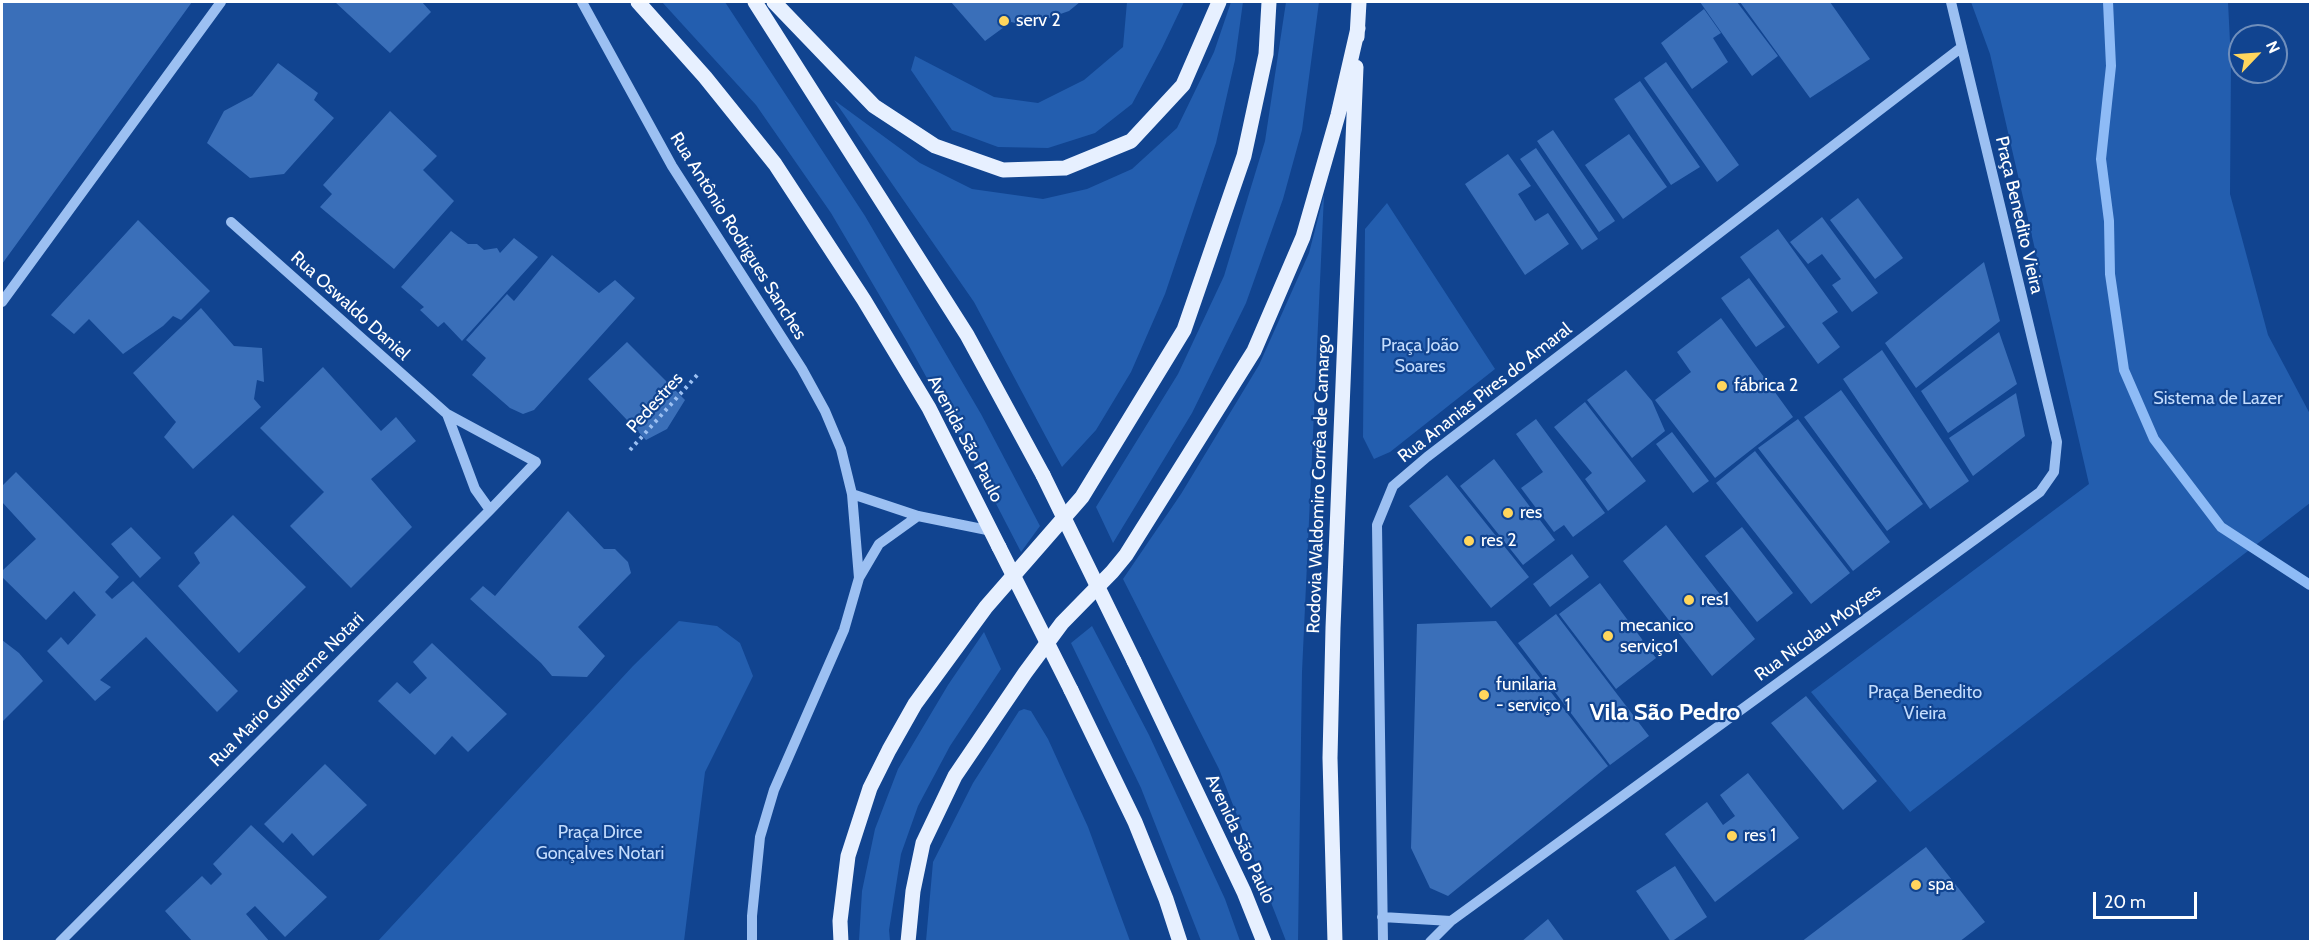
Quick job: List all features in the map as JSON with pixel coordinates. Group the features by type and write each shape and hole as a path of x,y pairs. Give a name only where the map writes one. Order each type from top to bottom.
{"main road":[{"name":"Avenida São Paulo","path":"638,2 705,77 775,164 864,300 928,408 992,531 1135,822 1166,899 1180,942"},
{"name":"Avenida São Paulo","path":"755,2 967,334 1043,475 1134,661 1244,892 1264,942"},
{"path":"774,2 874,106 935,146 1003,170 1065,168 1131,141 1183,85 1219,2"},
{"path":"841,942 840,921 848,856 870,788 921,695 986,607 1082,497 1184,330 1244,156 1266,54 1269,2"},
{"name":"Rodovia Waldomiro Corrêa de Camargo","path":"1335,942 1330,758 1332,652 1359,2"},
{"name":"Rodovia Waldomiro Corrêa de Camargo","path":"908,942 913,891 923,843 956,776 1025,673 1062,624 1126,555 1254,351 1303,237 1338,115 1358,28"}],"street":[{"path":"2,302 221,2"},
{"name":"Rua Antônio Rodrigues Sanches","path":"582,2 672,166 802,369 825,411 841,448 852,494 859,578"},
{"name":"Praça Benedito Vieira","path":"1951,2 2057,442 2054,472"},
{"name":"Rua Ananias Pires do Amaral","path":"1383,942 1377,525 1393,486 1427,457 1962,48"},
{"name":"Rua Oswaldo Daniel","path":"231,222 447,414 536,462"},
{"name":"Rua Oswaldo Daniel","path":"447,414 475,489 490,510"},
{"name":"Rua Mario Guilherme Notari","path":"60,942 536,462"},
{"name":"Rua Nicolau Moyses","path":"1430,942 1451,921 2040,492 2054,472"},
{"path":"852,494 918,516 992,531"},
{"name":"Rua Antônio Rodrigues Sanches","path":"752,942 755,876 760,837 774,789 844,630 859,578 879,544 918,516"},
{"path":"1382,917 1451,921"}],"path":[{"name":"Pedestres","path":"630,450 699,373"}],"green space":[{"path":"662,2 725,2 865,216 981,414 1040,526 1021,552 907,342 831,213 756,105"},
{"path":"1127,2 1184,2 1132,104 1095,133 1048,148 998,147 952,130 911,70 915,56 994,97 1038,103 1084,80 1123,47"},
{"path":"1231,2 1243,2 1235,60 1216,143 1165,294 1131,372 1096,430 1062,467 974,302 834,100 920,163 972,189 1043,199 1087,189 1132,169 1177,128 1214,52"},
{"path":"1286,2 1319,2 1302,130 1283,199 1246,303 1192,413 1113,543 1096,507 1178,374 1224,276 1265,141"},
{"name":"Sistema de Lazer","path":"1971,2 2228,2 2228,84 2231,84 2230,194 2268,335 2310,414 2310,503 1910,812 1811,692 2089,484 1990,54"},
{"path":"1324,195 1302,672 1298,941 1286,941 1219,769 1123,579 1181,494 1259,365 1309,253"},
{"name":"Praça João Soares","path":"1387,203 1495,369 1390,452 1374,459 1363,437 1365,229"},
{"name":"Praça Dirce Gonçalves Notari","path":"679,621 717,626 740,643 753,676 705,772 684,941 378,941 633,666"},
{"path":"1092,626 1149,735 1225,899 1240,941 1201,941 1141,788 1071,643"},
{"path":"984,632 1001,669 950,746 918,806 901,854 889,930 890,941 859,941 862,891 875,829 898,769 948,685"},
{"path":"1024,709 1031,711 1048,739 1088,827 1130,941 926,941 933,862 973,783 1019,711"}],"building":[{"path":"2,2 192,2 2,264"},
{"path":"335,2 422,2 431,12 390,53"},
{"name":"serv 2","path":"951,2 1080,2 1069,11 1046,19 1025,25 1011,22 985,41"},
{"path":"1700,2 1737,2 1778,56 1752,76"},
{"path":"1740,2 1830,2 1870,59 1810,98"},
{"path":"1704,9 1721,33 1713,38 1728,62 1692,89 1661,43"},
{"path":"1666,62 1739,165 1717,182 1644,78"},
{"path":"278,63 318,93 314,100 334,118 284,174 250,178 207,143 224,111 252,96"},
{"path":"1640,81 1700,167 1671,185 1614,99"},
{"path":"390,111 437,156 423,170 454,201 394,269 320,207 332,194 323,185"},
{"path":"1553,130 1615,221 1599,232 1537,141"},
{"path":"1629,134 1667,187 1623,219 1585,165"},
{"path":"1536,148 1598,239 1582,250 1520,159"},
{"path":"1508,154 1531,186 1518,194 1535,221 1548,213 1569,244 1525,275 1465,184"},
{"path":"1858,198 1903,258 1875,279 1830,220"},
{"path":"1822,217 1878,293 1852,312 1832,285 1841,279 1822,254 1808,264 1790,242"},
{"path":"138,220 210,291 181,320 173,316 163,326 123,354 89,319 74,334 51,315"},
{"path":"1778,229 1838,312 1822,323 1840,347 1818,364 1740,257"},
{"path":"451,231 468,244 477,244 484,250 497,248 500,253 514,238 538,257 462,341 444,322 438,327 420,310 424,307 401,287"},
{"path":"552,255 599,293 615,280 635,298 534,410 523,414 510,408 472,375 486,358 466,340 507,294 514,301"},
{"path":"1984,262 2000,321 1916,388 1885,343"},
{"path":"1749,278 1785,327 1756,347 1721,298"},
{"path":"201,308 234,346 262,348 264,382 257,380 254,399 261,407 193,469 164,437 176,422 133,373"},
{"name":"fábrica 2","path":"1721,318 1793,417 1715,478 1655,400 1691,372 1677,352"},
{"path":"1999,332 2017,384 1948,433 1921,391"},
{"path":"627,342 685,400 667,429 646,440 588,379"},
{"path":"1882,350 1969,481 1930,509 1843,379"},
{"path":"323,367 381,431 396,417 416,441 371,479 412,527 351,588 290,526 324,492 260,428"},
{"path":"1626,370 1652,401 1665,431 1632,458 1587,400"},
{"path":"1841,390 1923,504 1887,531 1804,417"},
{"path":"2016,393 2025,436 1973,476 1949,438"},
{"path":"1585,402 1646,481 1608,511 1585,479 1592,473 1554,427"},
{"path":"1536,419 1605,513 1573,537 1564,525 1554,532 1521,488 1543,472 1516,434"},
{"path":"1798,419 1890,542 1853,571 1758,448"},
{"path":"1672,432 1709,481 1693,493 1656,444"},
{"path":"1755,451 1850,573 1811,604 1716,483"},
{"name":"res","path":"1494,459 1555,540 1523,565 1460,486"},
{"path":"16,472 119,577 105,592 112,599 133,581 238,691 217,712 146,637 100,680 111,687 95,701 47,651 61,637 68,645 96,615 74,591 46,620 2,577 2,571 36,539 2,502 2,486"},
{"name":"res 2","path":"1447,475 1529,577 1491,608 1409,506"},
{"path":"568,511 604,549 615,549 628,562 631,573 578,627 605,656 587,677 552,676 541,663 470,599 483,586 495,596"},
{"path":"233,515 306,587 239,653 178,586 200,563 194,553"},
{"name":"res1","path":"1666,525 1755,639 1712,676 1623,561"},
{"path":"131,527 161,558 140,578 111,544"},
{"name":"res1","path":"1742,527 1793,593 1757,622 1705,556"},
{"path":"1572,554 1589,577 1550,607 1533,584"},
{"name":"mecanico serviço1","path":"1600,583 1656,658 1616,689 1559,614"},
{"path":"1556,614 1649,736 1610,765 1518,643"},
{"name":"funilaria - serviço 1","path":"1496,621 1608,766 1448,896 1430,888 1411,848 1417,624"},
{"path":"2,640 19,653 43,681 2,722"},
{"path":"432,643 507,714 468,752 452,736 435,755 378,701 397,682 410,694 427,678 413,662"},
{"path":"1806,696 1877,781 1843,810 1771,723"},
{"path":"325,764 367,805 313,856 292,833 283,843 264,824"},
{"name":"res 1","path":"1748,773 1799,838 1715,902 1665,834 1707,802 1723,825 1735,816 1720,795"},
{"path":"251,825 327,897 285,937 255,906 246,914 270,942 193,942 165,911 202,876 211,885 222,874 213,864"},
{"name":"spa","path":"1926,847 1985,922 1959,942 1801,942"},
{"path":"1675,866 1707,917 1671,942 1636,891"},
{"path":"1548,919 1565,942 1521,942"}],"waterway":[{"path":"2108,2 2111,66 2101,159 2109,221 2110,274 2124,370 2154,439 2221,527 2310,585"}],"place":[{"name":"serv 2","path":"1004,21"},
{"name":"fábrica 2","path":"1722,386"},
{"name":"res","path":"1508,513"},
{"name":"res 2","path":"1469,541"},
{"name":"res1","path":"1689,600"},
{"name":"mecanico serviço1","path":"1608,636"},
{"name":"funilaria - serviço 1","path":"1484,695"},
{"name":"res 1","path":"1732,836"},
{"name":"spa","path":"1916,885"}],"district":[{"name":"Vila São Pedro","path":"1665,713"}]}
